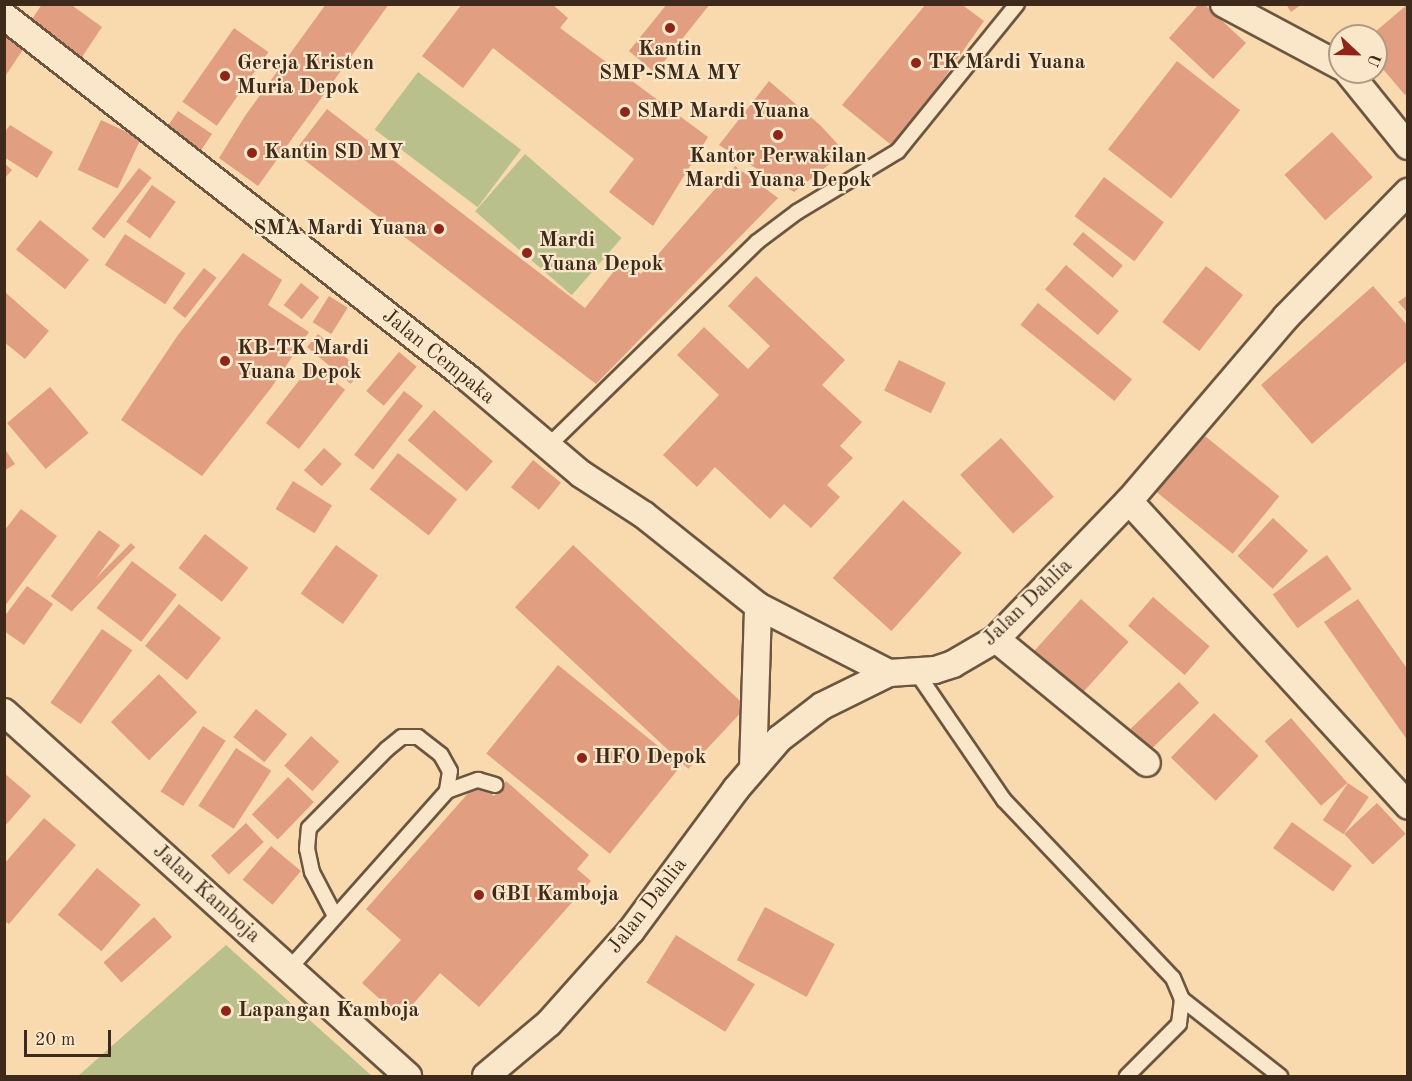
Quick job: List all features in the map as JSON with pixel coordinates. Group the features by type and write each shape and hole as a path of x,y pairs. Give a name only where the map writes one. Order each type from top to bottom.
{"street":[{"path":"1224,4 1328,60"},
{"name":"Jalan Cempaka","path":"4,16 469,380 581,474 644,516 758,606 889,673"},
{"path":"1358,84 1407,146"},
{"name":"Jalan Dahlia","path":"486,1077 549,1023 631,931 753,768 778,739 822,706 889,673 917,673 953,664 996,639 1129,501 1286,317 1407,192"},
{"path":"1129,501 1407,805"},
{"path":"753,768 758,606"},
{"path":"996,639 1147,763"},
{"name":"Jalan Kamboja","path":"4,712 408,1077"}],"lane":[{"path":"547,447 757,242 797,212 864,174 898,151 1017,4"},
{"path":"917,673 1005,800 1173,978 1182,999 1280,1077"},
{"path":"336,916 312,872 307,849 309,828 387,749 402,737 418,737 441,754 450,771 447,791"},
{"path":"289,969 447,791 478,780 495,785"},
{"path":"1127,1077 1179,1024 1182,999"}],"green space":[{"path":"418,72 521,150 478,207 375,130"},
{"path":"525,154 622,238 572,295 475,211"},
{"name":"Lapangan Kamboja","path":"226,945 372,1076 78,1076"}],"building":[{"path":"42,4 70,4 102,27 82,57 31,21"},
{"path":"326,4 389,4 258,186 219,158 245,116"},
{"name":"SMP Mardi Yuana","path":"462,4 552,4 568,18 560,28 708,137 653,226 609,192 634,159 493,48 463,88 422,56"},
{"name":"Kantin SMP-SMA MY","path":"667,4 710,4 655,73 629,51"},
{"name":"TK Mardi Yuana","path":"926,4 961,4 984,21 895,148 842,105"},
{"path":"1199,4 1204,4 1246,43 1213,79 1169,38"},
{"path":"1286,4 1302,4 1291,12"},
{"path":"1408,4 1408,92 1405,95 1388,75 1388,24 1384,24"},
{"name":"Gereja Kristen Muria Depok","path":"234,28 268,52 217,126 182,102"},
{"path":"4,35 24,48 4,78"},
{"path":"1177,61 1240,110 1171,199 1108,149"},
{"name":"Kantor Perwakilan Mardi Yuana Depok","path":"769,81 821,126 845,152 794,192 719,145"},
{"name":"SMA Mardi Yuana","path":"327,109 585,308 622,261 641,274 735,166 778,198 596,384 294,152"},
{"path":"178,111 212,134 201,150 167,127"},
{"path":"101,120 141,139 118,188 78,170"},
{"path":"10,125 53,152 37,178 4,157 4,133"},
{"path":"1332,132 1373,177 1325,220 1284,175"},
{"path":"4,163 12,170 4,179"},
{"path":"139,168 152,178 104,239 92,229"},
{"path":"1104,177 1164,222 1134,261 1075,216"},
{"path":"152,185 176,202 150,238 126,222"},
{"path":"40,220 89,260 65,289 16,250"},
{"path":"1083,232 1123,265 1113,278 1073,244"},
{"path":"125,234 185,273 165,304 105,265"},
{"name":"KB-TK Mardi Yuana Depok","path":"243,253 282,280 268,305 309,332 271,388 202,476 121,420 178,335"},
{"path":"1066,265 1119,311 1098,335 1045,289"},
{"path":"1206,266 1243,295 1199,351 1162,322"},
{"path":"204,268 217,278 185,318 173,308"},
{"path":"756,276 845,360 822,385 862,422 840,446 853,458 827,485 840,497 811,528 784,504 770,519 715,467 697,487 663,455 719,395 677,355 704,327 748,369 770,346 728,306"},
{"path":"301,283 319,297 302,319 284,305"},
{"path":"1373,286 1408,326 1408,360 1312,444 1261,385"},
{"path":"6,293 49,331 25,359 4,342"},
{"path":"1408,295 1408,313 1398,302"},
{"path":"329,296 348,308 331,334 313,322"},
{"path":"1038,303 1132,379 1114,401 1020,325"},
{"path":"318,334 362,371 351,384 307,347"},
{"path":"399,352 417,367 384,406 366,391"},
{"path":"899,360 946,383 931,413 884,391"},
{"path":"312,364 345,390 299,449 266,423"},
{"path":"50,387 89,433 46,469 7,423"},
{"path":"404,391 423,406 373,470 354,455"},
{"path":"434,410 493,461 467,491 408,440"},
{"path":"1200,432 1279,496 1233,554 1153,490"},
{"path":"1001,438 1054,497 1013,534 960,475"},
{"path":"4,448 15,464 4,471"},
{"path":"324,448 342,464 322,486 304,470"},
{"path":"398,453 457,499 429,535 370,489"},
{"path":"533,460 561,483 539,510 511,487"},
{"path":"293,481 332,505 315,533 276,509"},
{"path":"903,500 962,553 891,631 833,578"},
{"path":"21,509 57,536 4,607 4,531"},
{"path":"1273,518 1308,551 1273,589 1238,556"},
{"path":"99,530 120,545 72,612 51,596"},
{"path":"205,534 248,568 222,602 179,568"},
{"path":"131,543 135,547 72,611 67,607"},
{"path":"336,545 378,576 343,624 301,594"},
{"path":"573,545 746,707 688,769 515,607"},
{"path":"1327,555 1352,589 1297,628 1273,594"},
{"path":"132,561 177,595 141,642 96,608"},
{"path":"27,586 53,604 24,645 4,631 4,617"},
{"path":"1153,597 1210,646 1185,675 1128,626"},
{"path":"1081,599 1129,642 1078,698 1031,655"},
{"path":"1358,599 1408,670 1408,741 1324,622"},
{"path":"179,604 221,638 187,680 145,646"},
{"path":"102,629 132,650 81,724 50,703"},
{"name":"HFO Depok","path":"558,665 682,765 610,854 486,754"},
{"path":"159,674 197,712 149,760 111,722"},
{"path":"1179,682 1199,703 1142,758 1122,737"},
{"path":"256,709 287,734 264,762 233,737"},
{"path":"1214,713 1259,756 1216,801 1171,758"},
{"path":"1291,718 1347,783 1321,806 1265,741"},
{"path":"203,726 226,741 183,806 161,791"},
{"path":"311,736 339,761 312,791 284,766"},
{"path":"236,748 271,771 234,829 198,806"},
{"path":"4,773 31,796 4,827"},
{"path":"288,777 314,802 278,839 252,814"},
{"name":"GBI Kamboja","path":"506,781 589,855 577,869 591,881 479,1007 440,973 401,1018 362,983 401,940 366,909 478,782 494,796"},
{"path":"1348,783 1369,797 1344,834 1323,820"},
{"path":"1377,803 1406,834 1373,864 1344,834"},
{"path":"44,818 76,845 9,924 4,921 4,864"},
{"path":"1292,822 1352,865 1333,891 1273,848"},
{"path":"246,823 264,842 229,875 211,856"},
{"path":"271,846 301,871 273,905 243,880"},
{"path":"97,868 141,905 101,951 58,915"},
{"path":"765,907 835,944 807,997 737,960"},
{"path":"154,917 172,937 122,983 103,963"},
{"path":"676,935 755,984 725,1032 646,982"}],"place":[{"name":"Kantin SMP-SMA MY","path":"670,28"},
{"name":"TK Mardi Yuana","path":"916,63"},
{"name":"Gereja Kristen Muria Depok","path":"225,76"},
{"name":"SMP Mardi Yuana","path":"625,112"},
{"name":"Kantor Perwakilan Mardi Yuana Depok","path":"778,135"},
{"name":"Kantin SD MY","path":"252,153"},
{"name":"SMA Mardi Yuana","path":"439,229"},
{"name":"Mardi Yuana Depok","path":"527,253"},
{"name":"KB-TK Mardi Yuana Depok","path":"225,361"},
{"name":"HFO Depok","path":"582,758"},
{"name":"GBI Kamboja","path":"479,895"},
{"name":"Lapangan Kamboja","path":"226,1011"}]}
